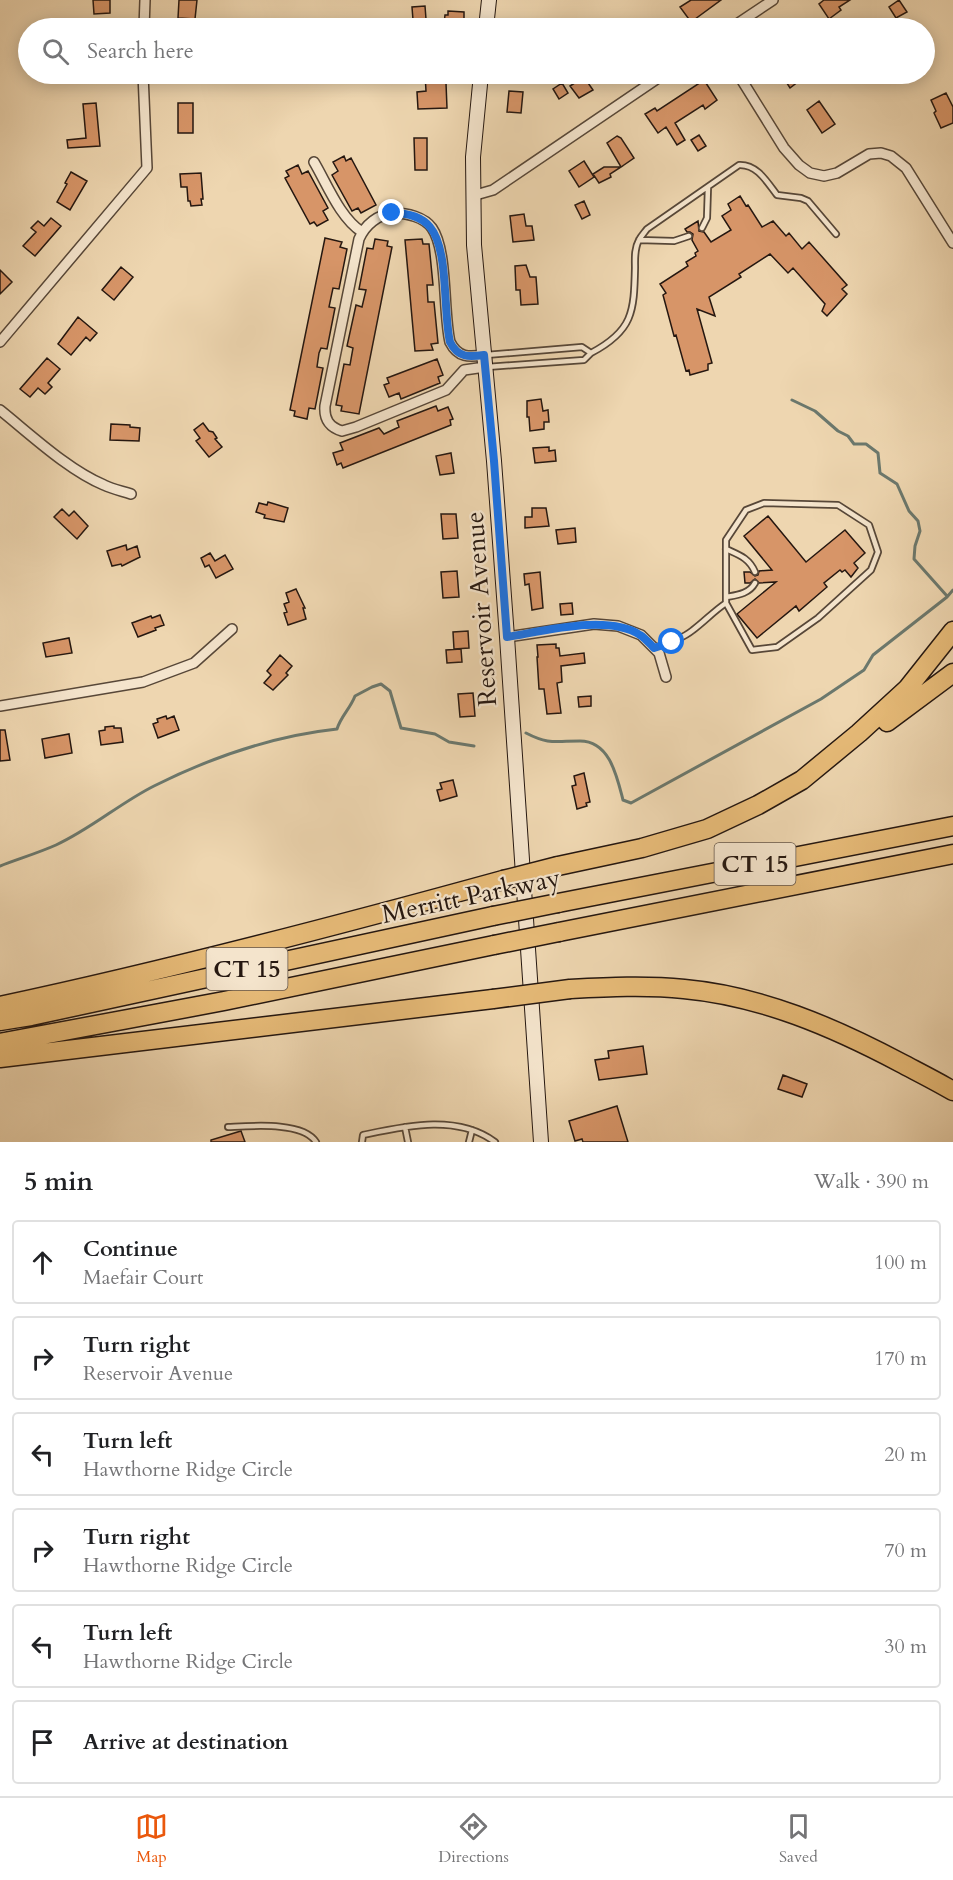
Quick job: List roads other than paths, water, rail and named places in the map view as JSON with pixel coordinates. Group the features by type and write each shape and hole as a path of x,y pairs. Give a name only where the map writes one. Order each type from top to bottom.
{"highway":[{"path":"801,780 859,734 907,689 953,631"},
{"path":"0,1006 355,921 502,880 642,848 707,829 758,805 801,780 869,735 953,673"},
{"name":"Merritt Parkway","path":"0,1020 31,1016 493,916 953,826"},
{"name":"Merritt Parkway","path":"0,1043 224,1001 953,854"},
{"path":"0,1058 570,990 626,986 685,989 731,996 794,1014 864,1044 953,1091"}],"main road":[{"path":"487,18 489,0"},
{"name":"Reservoir Avenue","path":"480,84 473,146 472,196 507,637 541,1142"}],"street":[{"path":"144,18 145,0"},
{"path":"745,18 773,0"},
{"path":"0,342 147,168 143,84"},
{"path":"472,196 494,190 649,84"},
{"path":"744,84 784,148 804,170 817,175 830,175 869,154 880,153 891,156 906,168 953,243"},
{"path":"314,162 346,218 362,232"},
{"path":"392,213 410,215 428,225 435,234 440,251 450,342 453,349 463,356 484,361 464,370 446,390 356,428 342,431 329,424 325,416 325,406 358,239 362,232 380,216 392,213"},
{"path":"0,410 81,472 103,485 131,494"},
{"path":"507,637 594,624 618,626 640,635 659,653 666,677"},
{"path":"0,706 143,682 194,663 232,629"}],"lane":[{"path":"484,361 584,360 591,353 606,345 624,328 631,314 634,299 636,250 639,240 647,229 739,165 755,169 777,195 808,201 836,234"},
{"path":"702,228 706,218 708,187"},
{"path":"639,240 674,241 689,236"},
{"path":"484,361 582,347 591,353"},
{"path":"764,503 838,505 869,525 878,552 871,570 818,618 777,647 752,650 726,603 726,549 726,540 746,510 764,503"},
{"path":"726,549 744,557 751,563 755,572"},
{"path":"726,597 740,595 752,589 755,583"},
{"path":"654,648 692,632 715,610 726,603"},
{"path":"362,1142 363,1136 439,1123 472,1130 495,1142"},
{"path":"228,1127 280,1127 297,1130 316,1142"},
{"path":"405,1127 408,1142"},
{"path":"469,1142 472,1130"}],"waterway":[{"path":"792,400 815,411 838,431 848,436 854,444 866,444 878,453 880,473 897,484 909,511 918,521 920,531 914,559 947,596"},
{"path":"526,733 547,741 580,741 599,747 611,762 623,800 631,803 821,699 864,670 873,655 953,590"},
{"path":"0,866 69,839 141,793 220,757 266,742 337,729 355,696 381,684 390,691 401,728 435,734 449,742 474,746"}]}
